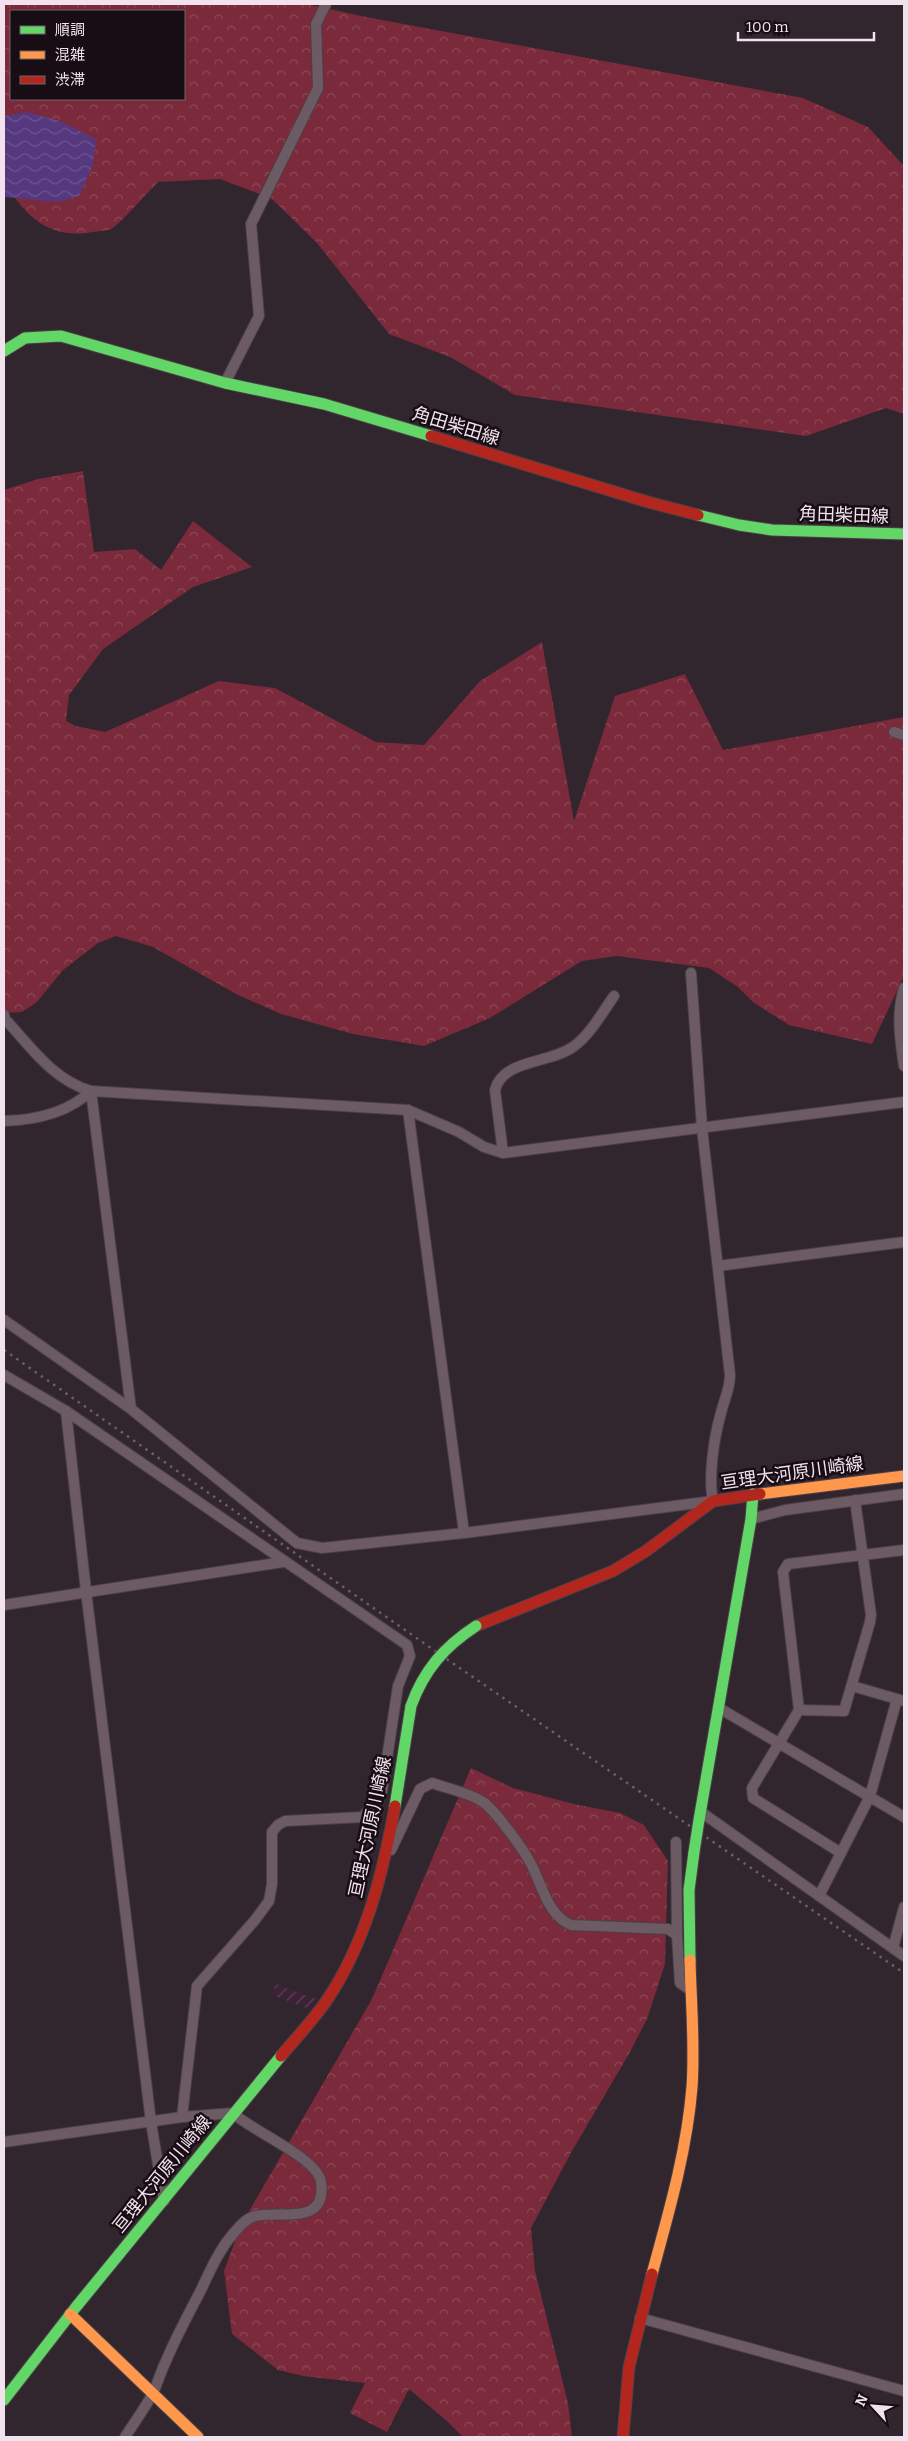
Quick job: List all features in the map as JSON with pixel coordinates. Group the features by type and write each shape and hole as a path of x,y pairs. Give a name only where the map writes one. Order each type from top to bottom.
{"main road":[{"name":"角田柴田線","path":"4,351 25,338 61,336 225,384 324,404 648,502 739,525 772,530 904,534"},
{"name":"亘理大河原川崎線","path":"4,2400 70,2314 327,2000 347,1969 362,1934 384,1867 411,1706 417,1687 450,1643 476,1626 613,1571 646,1551 713,1502 752,1505 904,1476"},
{"path":"624,2437 630,2358 686,2139 692,2085 689,1890 752,1505"},
{"path":"70,2314 198,2437"}],"street":[{"path":"225,384 259,316 251,224 318,88 316,24 326,4"},
{"path":"894,732 904,735"},
{"path":"4,1320 131,1409 298,1544 322,1548 464,1533 713,1502 710,1487 718,1423 730,1387 730,1376 702,1128 691,973"},
{"path":"904,988 901,998 899,1031 904,1066"},
{"path":"503,1153 495,1090 497,1081 502,1075 572,1048 581,1040 614,996"},
{"path":"4,1014 5,1019 58,1076 78,1087 91,1091 408,1110 459,1132 484,1147 503,1153 904,1102"},
{"path":"4,1121 38,1117 56,1111 82,1100 91,1091"},
{"path":"91,1091 131,1409"},
{"path":"408,1110 464,1533"},
{"path":"718,1266 904,1242"},
{"path":"4,1376 66,1411 406,1645 410,1656 398,1686 382,1791 363,1817 285,1821 272,1832 272,1884 269,1901 255,1920 197,1986 182,2117"},
{"path":"66,1411 86,1591 151,2122 164,2201"},
{"path":"752,1505 785,1510 904,1494"},
{"path":"799,1710 844,1711 871,1615 855,1500"},
{"path":"841,1853 753,1798 752,1788 799,1710 783,1572 788,1564 904,1550"},
{"path":"4,1606 35,1602 86,1591 283,1562"},
{"path":"819,1896 870,1796 901,1700 852,1686"},
{"path":"719,1708 780,1742 904,1817"},
{"path":"384,1867 420,1789 432,1784 470,1795 485,1803 530,1862 554,1913 562,1921 571,1925 668,1929 677,1935"},
{"path":"700,1816 904,1956"},
{"path":"676,1842 677,1935 680,1983 690,1990"},
{"path":"893,1948 904,1907"},
{"path":"4,2142 182,2117 233,2113 242,2122 263,2132 287,2148 318,2174 321,2182 318,2201 307,2213 255,2216 246,2220 230,2237 213,2264 166,2360 153,2394 125,2437"},
{"path":"640,2318 904,2391"}],"shaded area":[{"path":"276,1984 316,1999 312,2010 272,1995"}],"green space":[{"path":"4,4 306,4 371,18 803,98 868,127 904,166 904,414 886,408 806,436 515,395 450,357 389,334 317,243 272,199 220,179 158,182 111,229 77,233 63,232 39,222 29,214 11,193 4,180"},
{"path":"83,471 94,552 135,549 161,570 193,521 252,567 193,587 103,649 69,695 66,721 76,726 105,732 219,681 275,688 376,742 424,745 480,681 542,642 574,821 615,696 685,674 723,750 904,717 904,976 872,1044 789,1025 754,1003 738,987 709,968 617,956 582,961 490,1018 424,1046 353,1034 281,1014 236,994 153,947 116,936 98,943 63,970 37,1002 22,1012 4,1013 4,490 38,479"},
{"path":"471,1768 513,1788 574,1804 620,1813 644,1825 668,1861 665,1964 647,2019 630,2052 572,2151 531,2228 535,2271 568,2403 572,2437 463,2437 409,2389 387,2432 350,2413 365,2383 303,2376 278,2370 232,2334 224,2271 241,2225 372,1999"}],"water":[{"path":"27,112 60,121 96,139 93,165 79,196 58,202 4,197 4,116"}],"railway":[{"path":"4,1350 448,1660 904,1973"}],"traffic: fast":[{"path":"4,351 25,338 61,336 225,383 324,404 431,436"},
{"path":"698,515 739,525 772,530 904,534"},
{"path":"699,1820 751,1519 753,1494"},
{"path":"411,1706 422,1681 436,1660 454,1642 476,1626"},
{"path":"395,1806 411,1706"},
{"path":"694,1852 699,1820"},
{"path":"690,1960 689,1890 694,1852"},
{"path":"4,2400 76,2307 281,2056"}],"traffic: slow":[{"path":"760,1494 904,1476"},
{"path":"652,2274 676,2181 690,2111 693,2055 690,1960"},
{"path":"70,2314 198,2437"}],"traffic: jam":[{"path":"431,436 648,502 698,515"},
{"path":"476,1626 613,1571 646,1551 713,1501 760,1494"},
{"path":"281,2056 327,2000 341,1978 352,1955 378,1882 395,1806"},
{"path":"623,2437 629,2367 652,2274"}]}
